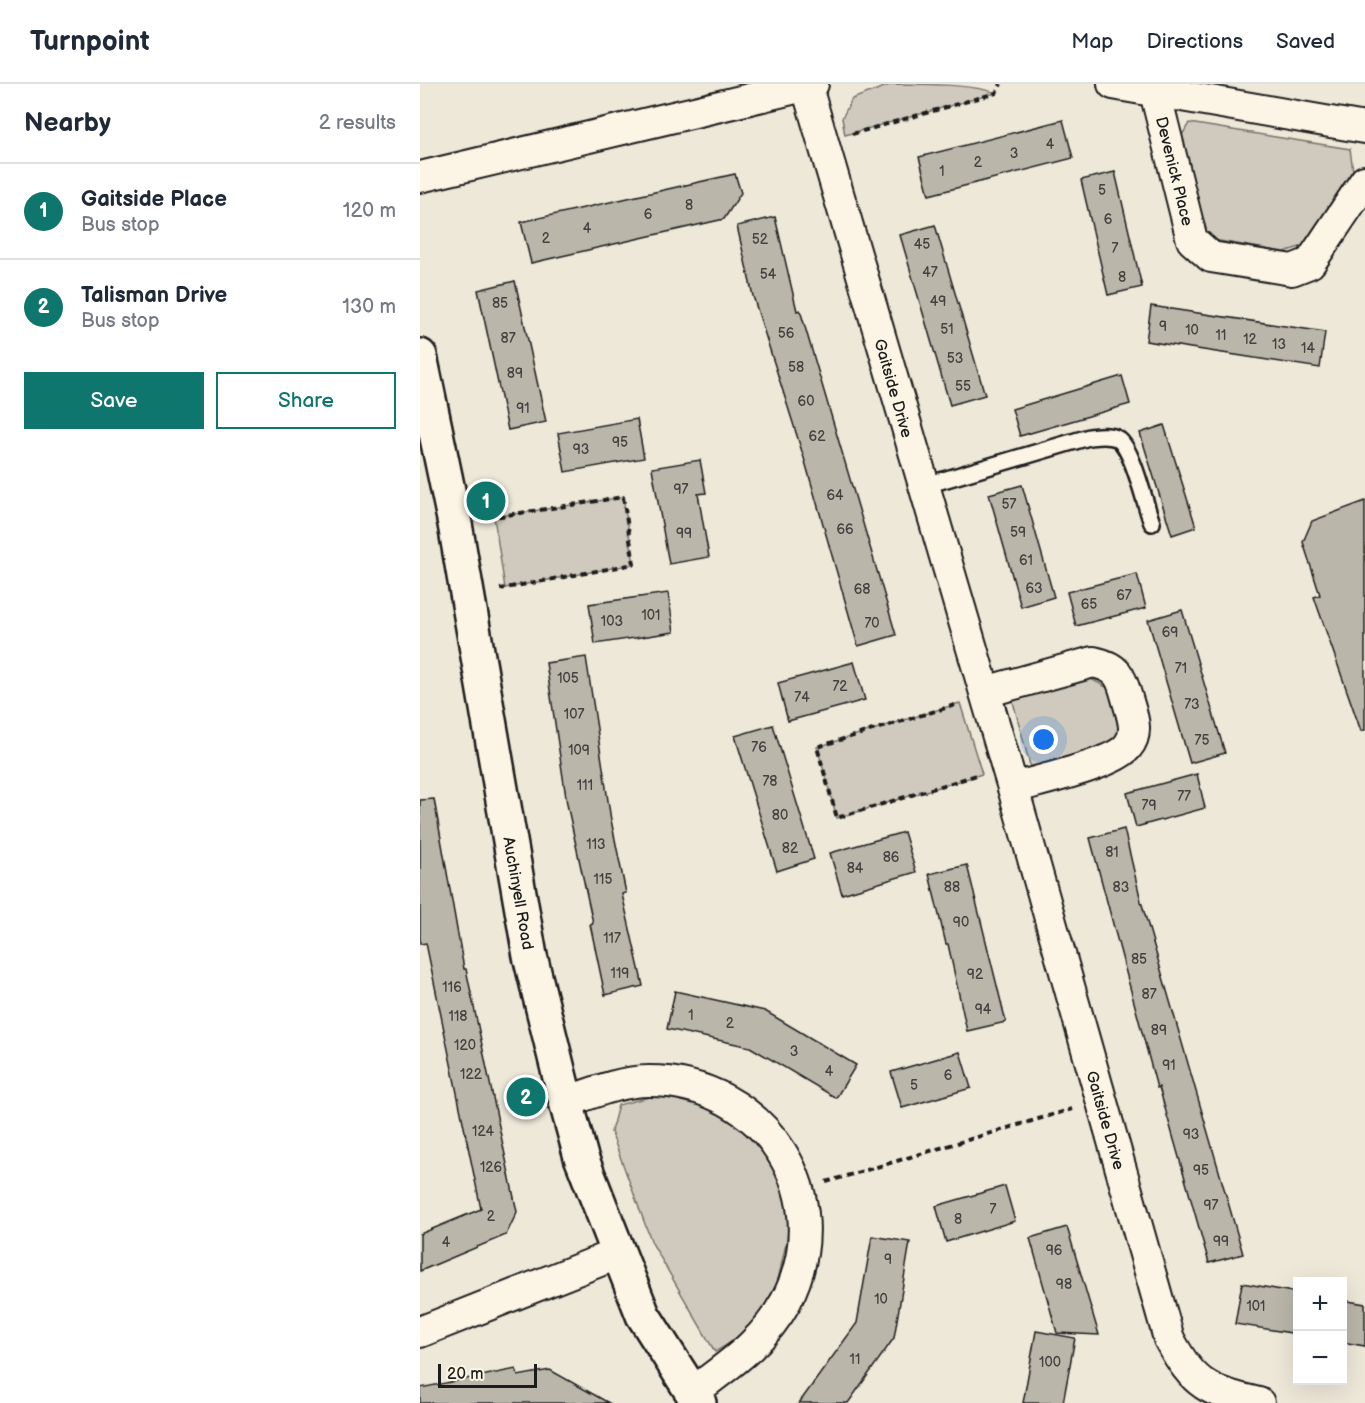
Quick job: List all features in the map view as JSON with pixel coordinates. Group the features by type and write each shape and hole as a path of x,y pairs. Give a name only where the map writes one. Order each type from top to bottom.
{"street":[{"name":"Devenick Place","path":"1113,84 1365,128"},
{"name":"Gaitside Drive","path":"809,85 822,142 1010,777 1169,1340 1183,1365 1198,1381 1219,1393 1259,1403"},
{"path":"420,177 809,85"},
{"name":"Devenick Place","path":"1155,92 1192,240 1211,257 1292,270 1310,263 1365,181"},
{"name":"Auchinyell Road","path":"420,356 455,524 530,956 566,1102 581,1157 617,1254 643,1315 696,1398"},
{"path":"985,692 1093,662 1110,666 1122,679 1135,727 1129,746 1112,758 1010,777"},
{"path":"566,1102 615,1086 647,1081 672,1083 714,1095 733,1104 768,1130 788,1159 800,1190 804,1241 797,1271 786,1301 754,1346 696,1398"},
{"path":"420,1332 617,1254"}],"lane":[{"path":"923,486 1089,437 1104,435 1117,439 1127,449 1152,524"}],"path":[{"path":"822,142 996,93 1001,84"},
{"path":"455,524 623,497 634,564 467,595"},
{"path":"985,692 960,703 817,747 837,818 1010,777"},
{"path":"800,1190 1100,1100"}],"shaded area":[{"path":"892,84 961,86 996,93 845,135 842,118 852,99"},
{"path":"1189,123 1350,149 1353,171 1303,246 1284,252 1214,240 1199,226 1178,142"},
{"path":"623,497 634,564 505,588 494,517"},
{"path":"1091,679 1110,689 1119,732 1107,749 1031,769 1012,698"},
{"path":"960,703 982,774 837,818 817,747"},
{"path":"661,1094 717,1106 760,1138 783,1180 789,1230 776,1289 745,1334 715,1352 652,1243 611,1132 618,1105"}],"building":[{"path":"1063,120 1073,158 929,195 919,157"},
{"path":"1115,172 1142,287 1108,295 1081,180"},
{"path":"735,174 741,193 724,219 531,263 521,222"},
{"path":"775,217 797,311 800,310 896,635 858,646 804,458 753,296 737,226"},
{"path":"935,225 985,395 950,405 900,235"},
{"path":"515,281 546,422 508,430 478,290"},
{"path":"1151,306 1325,332 1320,368 1146,341"},
{"path":"1122,376 1130,404 1020,436 1012,409"},
{"path":"637,419 644,458 565,472 558,433"},
{"path":"1164,425 1196,527 1172,535 1140,433"},
{"path":"700,460 706,493 698,494 709,557 669,564 652,468"},
{"path":"1022,485 1054,597 1021,607 989,494"},
{"path":"1365,501 1365,730 1361,731 1314,597 1320,595 1303,542 1312,521"},
{"path":"1137,574 1146,608 1076,626 1067,592"},
{"path":"668,593 674,632 595,644 589,604"},
{"path":"1182,610 1225,753 1190,763 1148,620"},
{"path":"586,657 611,820 626,893 622,894 643,986 605,995 590,924 593,923 567,804 546,663"},
{"path":"854,662 865,700 788,721 778,683"},
{"path":"773,725 814,859 777,871 735,736"},
{"path":"1197,774 1205,808 1136,827 1127,793"},
{"path":"434,799 464,969 466,969 517,1212 506,1235 420,1271 420,1234 481,1209 426,943 420,944 420,800"},
{"path":"1124,829 1141,901 1243,1254 1209,1263 1159,1087 1157,1088 1090,838"},
{"path":"904,832 916,872 842,894 830,853"},
{"path":"967,865 1006,1022 967,1031 948,944 946,944 929,874"},
{"path":"675,991 765,1011 856,1065 836,1098 750,1047 667,1029"},
{"path":"960,1052 971,1088 902,1108 891,1072"},
{"path":"1005,1186 1015,1221 946,1242 936,1206"},
{"path":"1067,1227 1099,1335 1057,1333 1030,1238"},
{"path":"872,1236 910,1242 894,1338 848,1403 799,1403 857,1323"},
{"path":"1242,1283 1293,1292 1293,1333 1235,1324"},
{"path":"1347,1301 1365,1304 1365,1346 1347,1343"},
{"path":"1036,1331 1075,1338 1063,1403 1023,1403"},
{"path":"516,1369 518,1376 550,1370 609,1403 420,1403 420,1388"}],"place":[{"name":"Gaitside Place","path":"486,501"},
{"name":"Talisman Drive","path":"526,1097"}]}
